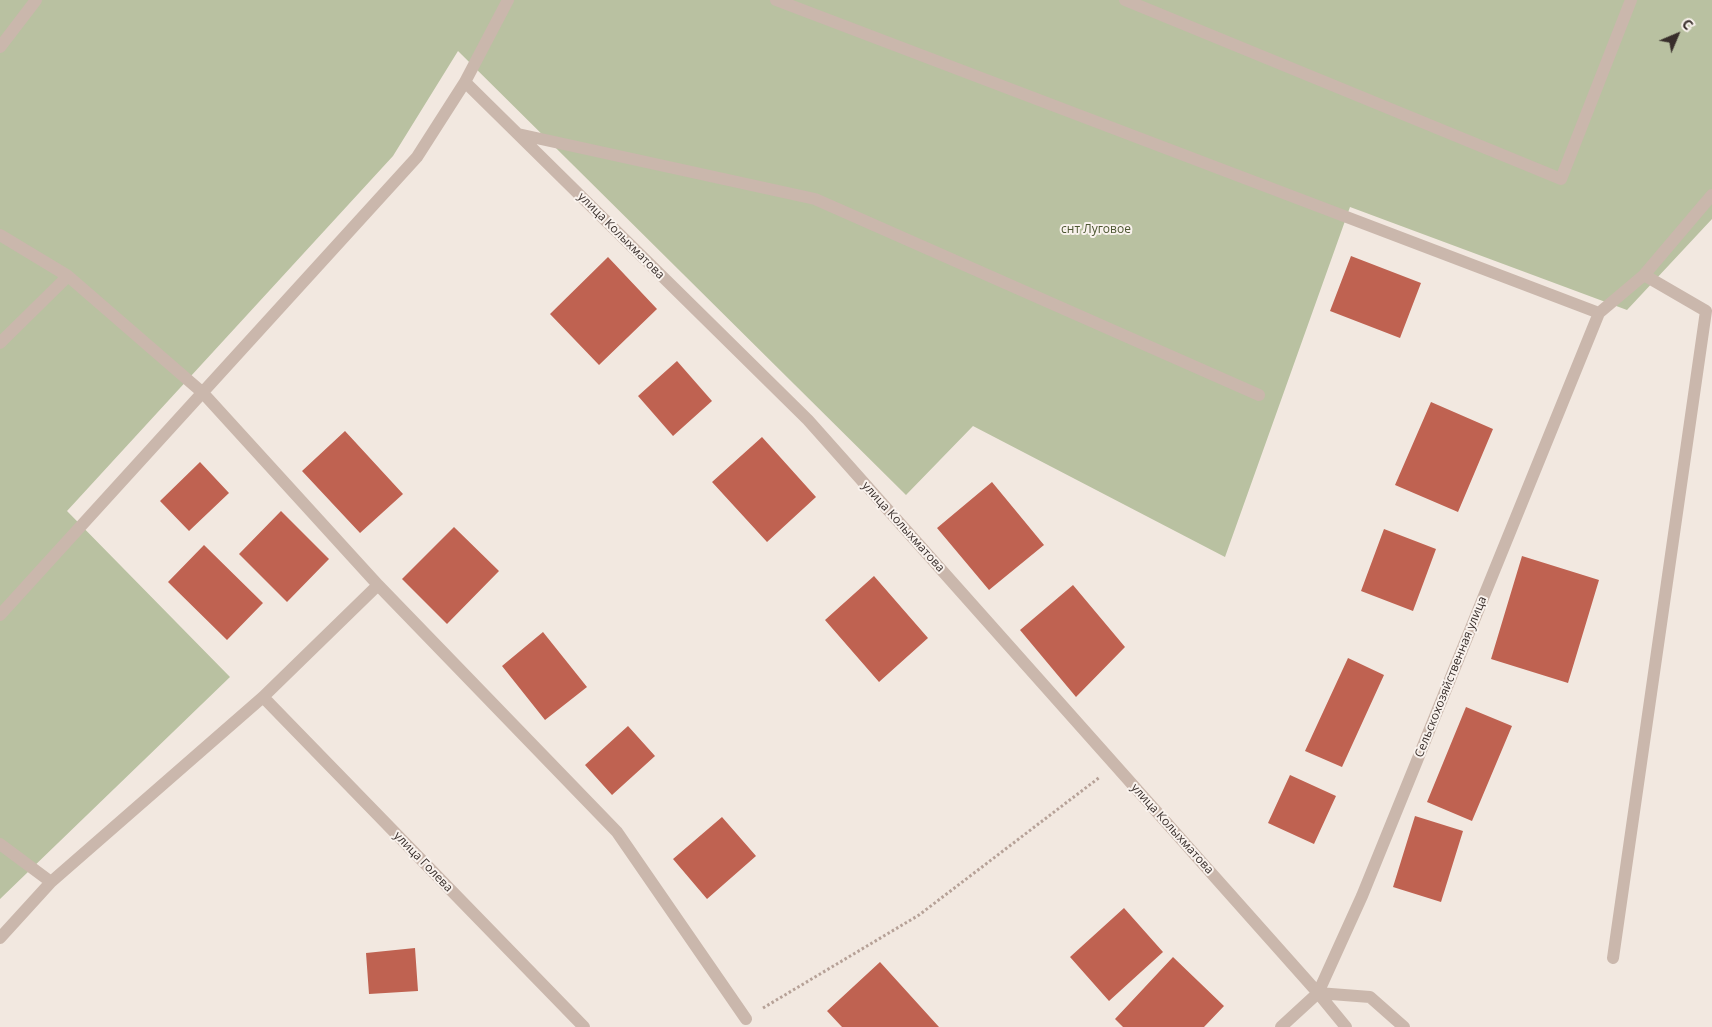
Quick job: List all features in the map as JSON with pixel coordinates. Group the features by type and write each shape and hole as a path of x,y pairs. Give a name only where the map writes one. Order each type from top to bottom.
{"street":[{"path":"1,42 36,0"},
{"path":"0,616 417,157 465,82 508,0"},
{"path":"776,0 1599,314 1644,275 1712,195"},
{"path":"1125,0 1561,179 1631,0"},
{"name":"улица Колыхматова","path":"465,82 808,420 1318,993 1346,1027"},
{"path":"518,134 815,200 1259,394"},
{"path":"0,235 68,276 203,393 378,585 617,832 746,1019"},
{"path":"1613,958 1706,311 1644,275"},
{"path":"0,343 68,276"},
{"name":"Сельскохозяйственная улица","path":"1281,1027 1318,993 1362,896 1599,314"},
{"path":"0,938 51,882 263,697 378,585"},
{"name":"улица Голева","path":"263,697 584,1027"},
{"path":"0,844 51,882"},
{"path":"1318,993 1370,996 1404,1027"}],"path":[{"path":"746,1019 919,915 1115,765"}],"green space":[{"name":"снт Луговое","path":"0,0 1712,0 1712,219 1627,310 1350,207 1225,557 973,426 906,495 458,51 393,156 67,511 230,677 0,899"}],"building":[{"path":"1351,256 1421,283 1400,338 1330,311"},
{"path":"608,257 657,309 599,365 550,314"},
{"path":"677,361 712,401 673,436 638,396"},
{"path":"1431,402 1493,429 1458,512 1395,485"},
{"path":"345,431 403,494 360,533 302,471"},
{"path":"762,437 816,497 767,542 712,482"},
{"path":"200,462 229,493 189,531 160,501"},
{"path":"992,482 1044,545 989,590 937,528"},
{"path":"281,511 329,559 287,602 239,554"},
{"path":"454,527 499,571 447,624 402,579"},
{"path":"1384,529 1436,549 1413,611 1361,591"},
{"path":"204,545 263,603 227,640 168,582"},
{"path":"1522,556 1599,580 1568,683 1491,659"},
{"path":"874,576 928,638 879,682 825,620"},
{"path":"1073,585 1125,647 1076,697 1020,630"},
{"path":"543,632 587,687 545,720 502,666"},
{"path":"1348,658 1384,675 1342,767 1305,751"},
{"path":"1466,707 1512,726 1472,821 1427,802"},
{"path":"628,726 655,756 612,795 585,765"},
{"path":"1290,775 1336,796 1314,844 1268,823"},
{"path":"1415,816 1463,831 1441,902 1393,887"},
{"path":"722,817 756,856 707,899 673,859"},
{"path":"1124,908 1163,952 1109,1001 1070,957"},
{"path":"415,948 418,991 369,994 366,953"},
{"path":"1173,957 1224,1006 1204,1027 1123,1027 1115,1019"},
{"path":"880,962 939,1027 842,1027 827,1011"}]}
